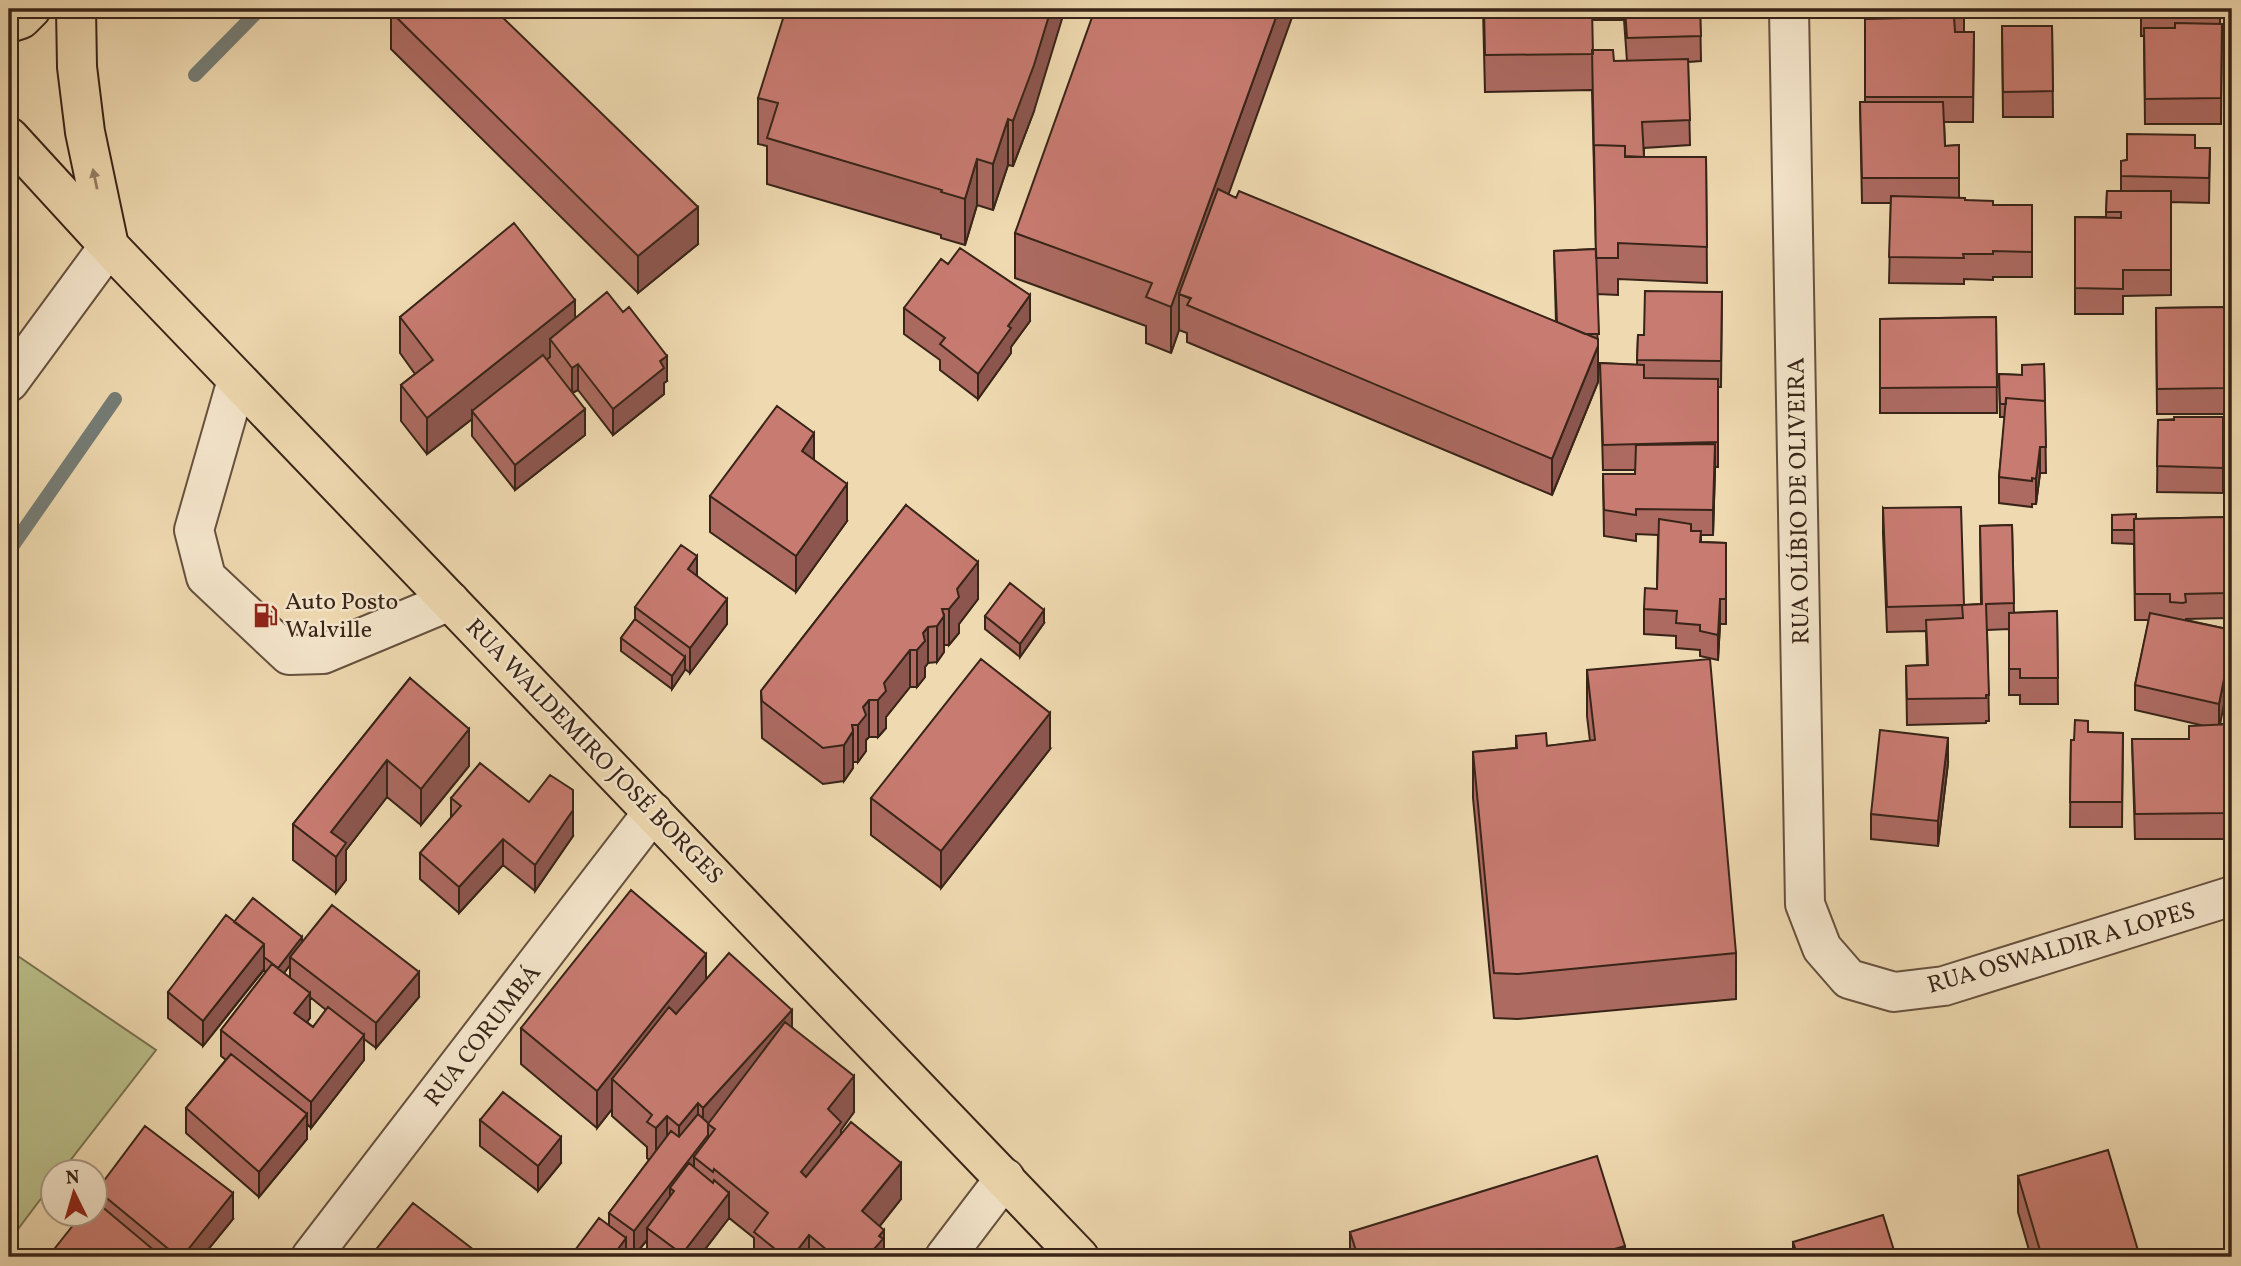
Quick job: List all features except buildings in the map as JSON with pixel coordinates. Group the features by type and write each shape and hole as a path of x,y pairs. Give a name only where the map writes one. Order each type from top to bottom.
{"main road":[{"path":"9,23 21,19 31,9"},
{"path":"76,9 77,67 83,119 108,246"},
{"name":"RUA WALDEMIRO JOSÉ BORGES","path":"9,137 108,246 1079,1257"}],"street":[{"name":"RUA OLÍBIO DE OLIVEIRA","path":"1790,9 1805,904 1822,948 1849,979"},
{"path":"9,382 108,246"},
{"path":"237,380 194,530 206,577 289,654 323,654 450,601"},
{"name":"RUA CORUMBÁ","path":"311,1257 653,812"},
{"name":"RUA OSWALDIR A LOPES","path":"1849,979 1894,992 1944,986 2232,895"},
{"path":"945,1257 1005,1178"}],"green space":[{"path":"9,950 156,1050 72,1158 38,1158 38,1203 9,1241"}],"waterway":[{"path":"195,75 260,9"},
{"path":"9,551 115,399"}],"place":[{"name":"Auto Posto Walville","path":"265,615"}]}
